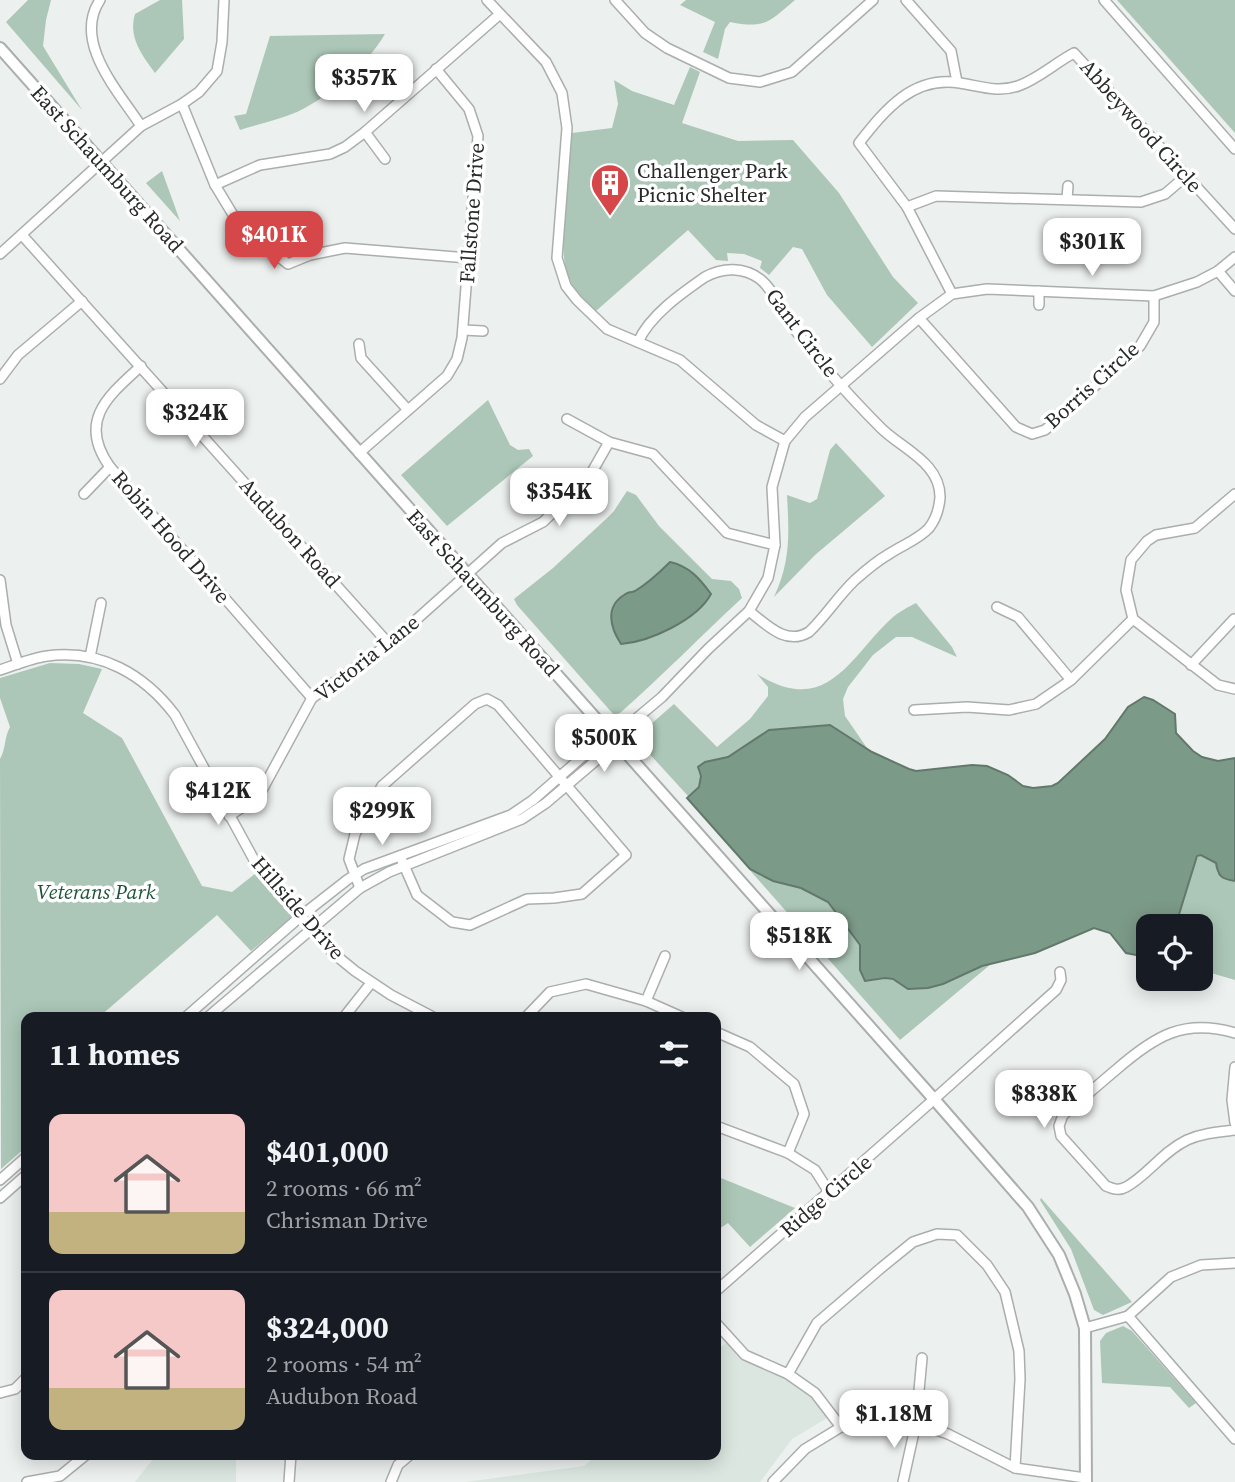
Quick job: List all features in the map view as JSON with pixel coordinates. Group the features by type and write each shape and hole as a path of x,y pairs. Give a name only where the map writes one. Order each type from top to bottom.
{"main road":[{"name":"East Schaumburg Road","path":"0,48 1028,1208 1059,1255 1085,1328 1085,1481"}],"street":[{"path":"100,0 93,10 90,36 100,61 141,126"},
{"path":"0,254 141,126 199,92 217,72 222,43 224,0"},
{"path":"487,0 546,62 562,93 567,128 557,258 566,286 607,329 680,360 756,425 785,441"},
{"path":"615,0 645,33 667,48 729,78 760,82 792,72 873,0"},
{"path":"906,0 951,51 957,82"},
{"path":"1104,0 1235,149"},
{"path":"215,185 260,166 330,154 345,147 500,14"},
{"name":"Abbeywood Circle","path":"907,207 859,143 882,115 908,91 936,81 957,82 992,90 1017,86 1038,77 1052,64 1074,52 1235,229"},
{"name":"Fallstone Drive","path":"359,453 447,376 457,359 463,330 478,136 470,109 436,69"},
{"path":"182,104 215,185 238,223 288,264 310,255 345,248 468,258"},
{"path":"365,132 385,159"},
{"path":"952,294 907,207 936,196 1141,202 1165,194 1186,176"},
{"path":"1067,199 1068,186"},
{"name":"Audubon Road","path":"22,235 389,644"},
{"path":"214,1012 360,888 405,866 516,822 540,808 606,752 612,739 662,696 749,611 768,578 775,545 772,488 785,441 805,417 919,318 952,294 987,289 1154,296 1197,282 1218,271 1235,257"},
{"name":"Gant Circle","path":"638,342 653,320 696,283 713,273 740,270 760,279 788,321 843,386 883,429 929,466 936,480 939,499"},
{"path":"1218,271 1235,291"},
{"path":"1039,305 1040,291"},
{"name":"Borris Circle","path":"919,318 1017,427 1032,434 1045,430 1140,346 1154,322 1154,296"},
{"path":"0,379 18,355 82,301"},
{"path":"463,330 483,331"},
{"path":"359,344 362,358 408,410"},
{"name":"Robin Hood Drive","path":"141,366 108,396 99,412 97,443 110,467 312,698"},
{"path":"567,419 609,442 653,454 727,533 775,545"},
{"name":"Victoria Lane","path":"229,816 261,792 312,698 389,644 502,543 543,522 588,479 609,442"},
{"path":"84,494 110,467"},
{"path":"1235,494 1195,528 1156,535 1139,548 1131,560 1126,590 1133,619 1218,685 1235,690"},
{"path":"749,611 786,636 803,636 819,624 855,580 929,527 935,519 939,499 950,500"},
{"path":"0,580 6,625 18,664"},
{"path":"90,657 102,603"},
{"path":"998,607 1017,617 1071,680"},
{"path":"914,710 967,707 1009,710 1036,704 1071,680 1133,619"},
{"path":"1191,665 1234,619"},
{"name":"Hillside Drive","path":"0,670 44,656 74,654 111,662 127,670 160,695 175,715 259,869 333,953 371,983 423,1012"},
{"path":"360,888 349,859 355,834 382,786 475,704 487,699 498,705 626,855 582,894 527,898 470,926 452,922 418,895 400,856"},
{"path":"192,1012 301,916 354,875 511,815 533,800 598,743 612,739"},
{"path":"646,1001 665,956"},
{"name":"Ridge Circle","path":"721,1287 1056,990 1061,981 1060,972"},
{"path":"348,1012 371,983"},
{"path":"531,1012 550,992 586,984 646,1001 671,1012"},
{"path":"1235,1033 1199,1027 1174,1031 1152,1041 1063,1115 1054,1126 1115,1194 1126,1188 1167,1152 1184,1142 1203,1134 1235,1130"},
{"path":"721,1034 751,1047 794,1084 804,1114 788,1153"},
{"path":"1235,1067 1232,1100 1235,1123"},
{"path":"721,1128 788,1153 815,1170 829,1192"},
{"path":"0,1180 21,1161"},
{"path":"0,1198 21,1179"},
{"path":"788,1374 817,1323 881,1268 914,1242 937,1234 957,1235 987,1265 1005,1292 1008,1304 1019,1351 1015,1468"},
{"path":"1085,1328 1128,1316 1171,1277 1201,1265 1235,1263"},
{"path":"1128,1316 1235,1438"},
{"path":"721,1329 745,1355 788,1374 815,1393 841,1427"},
{"path":"903,1482 916,1423 922,1359"},
{"path":"0,1393 15,1389 21,1383"},
{"path":"774,1482 805,1449 841,1427 858,1421 916,1423 948,1434 1015,1468 1085,1481"},
{"path":"27,1482 60,1476 80,1460"},
{"path":"289,1482 291,1460"},
{"path":"391,1482 398,1465 404,1460"}],"shaded area":[{"path":"670,562 694,574 711,594 695,613 684,621 645,639 621,644 612,624 614,605 624,595 644,585"},
{"path":"1144,697 1153,700 1175,714 1176,733 1193,751 1202,757 1218,761 1235,758 1235,881 1221,876 1216,863 1201,855 1197,856 1179,914 1136,914 1136,955 1126,953 1110,933 1094,928 1035,953 982,966 928,988 908,989 893,979 885,978 865,981 860,970 860,945 828,902 801,888 773,881 750,869 687,798 699,787 701,776 698,767 705,762 728,757 769,730 830,725 872,752 916,771 987,766 1008,775 1023,786 1052,786 1105,739 1128,707"},
{"path":"726,1343 747,1361 807,1390 822,1407 827,1418 792,1439 760,1482 466,1482 584,1466 591,1460 721,1460 721,1348"},
{"path":"152,1460 236,1460 236,1482 135,1482"}],"green space":[{"path":"28,0 51,0 43,46 82,110 6,22"},
{"path":"160,0 182,0 184,39 155,73 138,45 133,22 135,14"},
{"path":"686,0 795,0 766,22 751,25 730,22 725,29 718,59 703,52 715,22 680,5"},
{"path":"1117,0 1235,0 1235,133"},
{"path":"385,34 358,69 323,97 290,115 240,130 234,116 246,114 270,36"},
{"path":"690,67 700,72 682,123 738,141 793,140 839,193 893,277 918,303 872,347 827,295 802,249 793,247 769,275 760,268 762,261 744,254 727,253 728,261 716,260 688,230 596,311 572,284 564,260 563,243 572,133 612,128 618,104 614,80 632,91 674,105"},
{"path":"162,171 180,221 146,183"},
{"path":"488,400 510,445 518,450 529,449 533,456 447,526 401,475"},
{"path":"836,443 885,496 815,555 774,597 786,559 787,495 810,503 817,499 830,450"},
{"path":"627,491 636,495 659,526 712,579 731,581 739,589 742,598 636,699 614,715 514,599 553,568 605,520"},
{"path":"916,603 957,657 912,637 896,637 873,655 848,687 843,699 845,716 867,748 830,725 774,729 728,757 705,762 698,771 701,776 699,787 688,796 635,738 674,704 717,747 750,719 768,696 768,687 757,674 781,686 802,689 820,686 849,664 893,617"},
{"name":"Veterans Park","path":"50,663 79,664 102,669 83,713 122,738 202,886 232,892 256,873 293,916 251,951 217,915 105,1012 21,1012 21,1151 1,1169 0,759 10,727 0,698 0,678"},
{"path":"1201,855 1216,863 1217,873 1235,880 1235,980 1213,974 1213,914 1179,914 1194,860"},
{"path":"739,858 761,876 801,888 828,902 861,945 860,970 869,981 891,979 902,986 943,984 971,970 991,964 900,1040"},
{"path":"721,1178 795,1208 750,1247 728,1223 721,1228"},
{"path":"1041,1198 1132,1302 1103,1315 1094,1310 1071,1249"},
{"path":"1123,1326 1132,1331 1196,1403 1189,1408 1170,1387 1102,1383 1100,1341 1106,1333"}],"place":[{"name":"Challenger Park Picnic Shelter","path":"610,217"}]}
